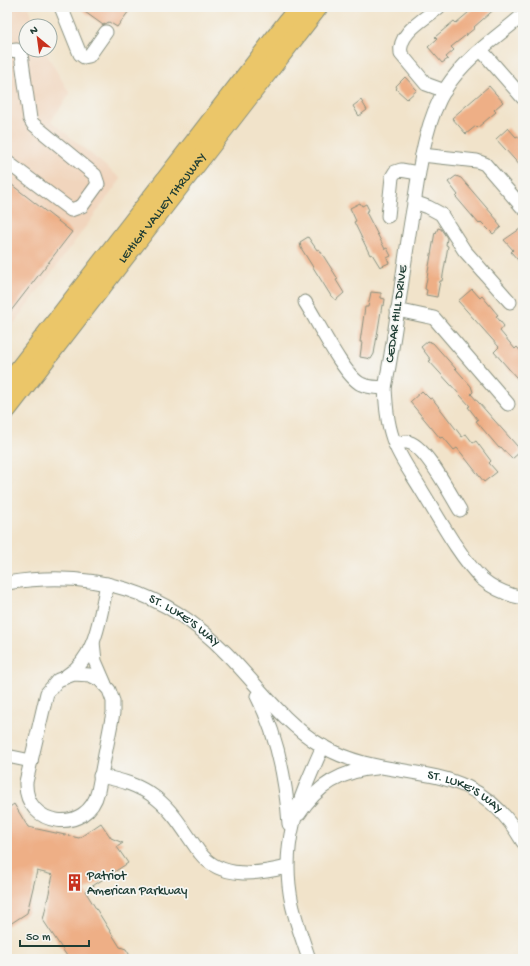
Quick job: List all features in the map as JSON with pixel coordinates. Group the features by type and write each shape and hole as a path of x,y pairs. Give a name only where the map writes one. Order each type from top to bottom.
{"highway":[{"name":"LEHIGH VALLEY THRUWAY","path":"7,385 299,7"},
{"name":"LEHIGH VALLEY THRUWAY","path":"7,409 318,7"}],"street":[{"path":"61,7 80,54 89,56 106,32"},
{"path":"439,7 403,37 400,48 401,54 426,84 444,91"},
{"name":"CEDAR HILL DRIVE","path":"523,15 481,50 454,77 444,91 431,121 418,173 385,388 387,418 395,444 438,517 473,570 493,587 503,592 523,598"},
{"path":"7,51 17,50 21,54 30,119 33,124 95,174 98,184 82,206 71,210 7,162"},
{"path":"481,50 523,98"},
{"path":"422,155 477,161 485,164 523,208"},
{"path":"388,216 392,177 395,172 401,170 418,173"},
{"path":"414,202 428,206 441,214 464,250 510,302"},
{"path":"305,302 327,340 351,376 359,383 368,387 385,388"},
{"path":"397,310 434,318 508,404"},
{"path":"395,444 407,442 415,445 426,455 460,510"},
{"name":"ST. LUKE'S WAY","path":"7,583 42,578 59,578 107,584 135,591 178,612 203,631 238,666 286,719 323,746 355,760 437,776 474,790 500,811 523,842"},
{"path":"93,642 96,664 112,699 113,710 96,799 87,811 68,820 53,820 38,812 28,798 26,782 46,696 52,686 82,661 93,642 107,584"},
{"path":"238,666 262,705 277,748 287,805 289,844"},
{"path":"65,676 77,674 90,675 101,681 107,688"},
{"path":"309,959 292,906 287,867 289,844 296,810 308,776 323,746"},
{"path":"7,756 31,761"},
{"path":"289,844 293,827 301,811 313,795 327,783 359,770 395,768"},
{"path":"100,776 135,785 157,799 172,814 201,854 217,867 228,872 243,873 266,872 287,867"}],"shaded area":[{"path":"7,7 29,7 32,18 18,18 18,58 49,58 70,94 51,121 121,179 7,333"}],"building":[{"path":"78,7 132,7 117,27 109,22 103,25"},
{"path":"475,7 497,7 474,27 475,28 451,47 454,50 446,57 448,59 442,63 428,47 437,39 435,37 454,21 456,23"},
{"path":"405,77 417,90 407,99 396,89 396,86"},
{"path":"489,86 503,102 494,110 496,112 477,128 476,126 466,134 452,118"},
{"path":"361,100 367,110 359,116 353,106"},
{"path":"508,128 523,142 523,169 496,139"},
{"path":"456,176 461,178 498,221 497,222 501,227 493,234 481,222 479,224 456,197 458,195 448,182"},
{"path":"7,181 72,232 7,316"},
{"path":"360,203 362,206 366,204 369,210 366,212 385,249 387,248 391,256 387,258 389,263 380,267 372,254 370,255 354,222 356,221 350,208"},
{"path":"438,228 441,229 447,238 446,245 448,246 442,281 440,281 437,297 426,295 427,290 425,289 435,232 436,233"},
{"path":"520,229 523,233 523,266 511,252 513,250 504,240"},
{"path":"308,237 317,250 319,249 338,279 336,280 344,293 336,300 331,296 301,248 300,242"},
{"path":"472,289 480,298 482,296 498,315 496,316 504,326 500,331 515,349 517,347 523,354 523,385 494,352 499,347 458,301"},
{"path":"371,292 381,293 381,298 385,299 384,306 382,305 374,354 371,359 360,357 362,342 360,342 365,307 368,307"},
{"path":"428,341 433,343 471,386 473,392 471,394 518,447 520,452 512,459 501,447 499,448 476,421 478,420 468,407 470,406 429,361 431,360 421,347"},
{"path":"422,391 430,399 432,398 462,437 466,434 473,443 476,441 491,461 489,463 497,472 484,482 457,448 454,450 443,437 440,438 410,402"},
{"name":"Patriot American Parkway","path":"14,804 28,827 79,838 101,823 111,838 123,843 117,847 128,863 85,891 120,947 126,949 132,959 69,959 43,920 53,875 37,871 27,913 7,926 7,809"}],"place":[{"name":"Patriot American Parkway","path":"74,883"}]}
